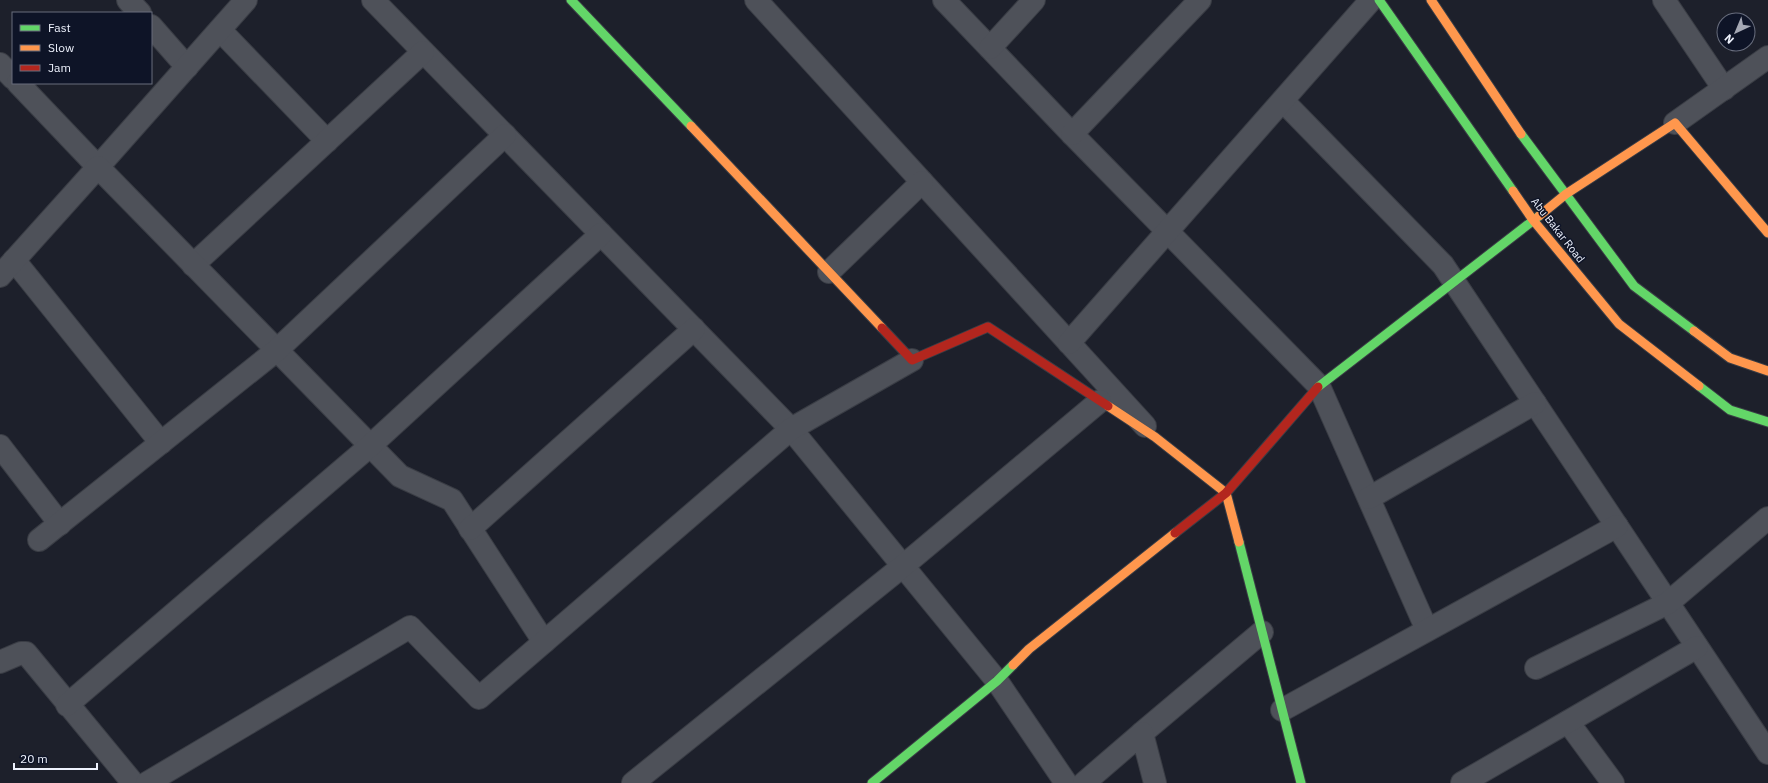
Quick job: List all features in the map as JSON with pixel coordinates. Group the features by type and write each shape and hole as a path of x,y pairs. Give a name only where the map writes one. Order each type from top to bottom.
{"street":[{"path":"128,0 139,12"},
{"path":"0,276 246,0"},
{"path":"373,0 791,430 997,681 1066,783"},
{"path":"571,0 912,360"},
{"path":"756,0 1155,437"},
{"path":"944,0 1072,134 1319,386 1427,630"},
{"path":"990,48 1034,0"},
{"path":"1072,134 1200,0"},
{"path":"1069,343 1371,0"},
{"name":"Abu Bakar Road","path":"1379,0 1533,220 1619,324 1730,410 1768,422"},
{"path":"1431,0 1505,112 1634,286 1730,358 1768,371"},
{"path":"1664,0 1724,89"},
{"path":"152,27 187,67"},
{"path":"220,30 327,141"},
{"path":"193,265 423,52"},
{"path":"872,783 997,681 1029,650 1226,493 1319,386 1455,282 1566,194 1675,123 1768,57"},
{"path":"0,64 12,77"},
{"path":"19,84 193,265 400,476 452,500 544,642"},
{"path":"1283,101 1443,265 1768,753"},
{"path":"1675,123 1768,233"},
{"path":"39,540 277,350 504,135"},
{"path":"829,272 922,182"},
{"path":"67,705 370,446 601,234"},
{"path":"14,260 161,443"},
{"path":"146,783 410,627 479,698 791,430 912,360 988,327 1155,437 1226,493 1301,783"},
{"path":"470,528 694,329"},
{"path":"633,783 903,566 1100,401"},
{"path":"1369,498 1535,403"},
{"path":"0,446 60,524"},
{"path":"1536,668 1668,603 1768,518"},
{"path":"1282,710 1617,526"},
{"path":"1084,783 1262,632"},
{"path":"1462,783 1697,647"},
{"path":"0,662 21,653 26,654 133,783"},
{"path":"1568,722 1613,783"},
{"path":"1142,733 1155,783"}],"traffic: fast":[{"path":"571,0 691,126"},
{"path":"1379,0 1513,191"},
{"path":"1521,134 1634,286 1694,331"},
{"path":"1318,387 1539,216"},
{"path":"1699,386 1730,410 1768,422"},
{"path":"1239,542 1301,783"},
{"path":"872,783 997,681 1013,665"}],"traffic: slow":[{"path":"1431,0 1521,134"},
{"path":"1539,216 1566,194 1675,123 1768,233"},
{"path":"691,126 882,328"},
{"path":"1513,191 1533,220 1619,324 1699,386"},
{"path":"1694,331 1730,358 1768,371"},
{"path":"1108,406 1155,437 1226,493 1239,542"},
{"path":"1013,665 1029,649 1175,533"}],"traffic: jam":[{"path":"882,328 912,360 988,327 1108,406"},
{"path":"1175,533 1226,493 1318,387"}]}
